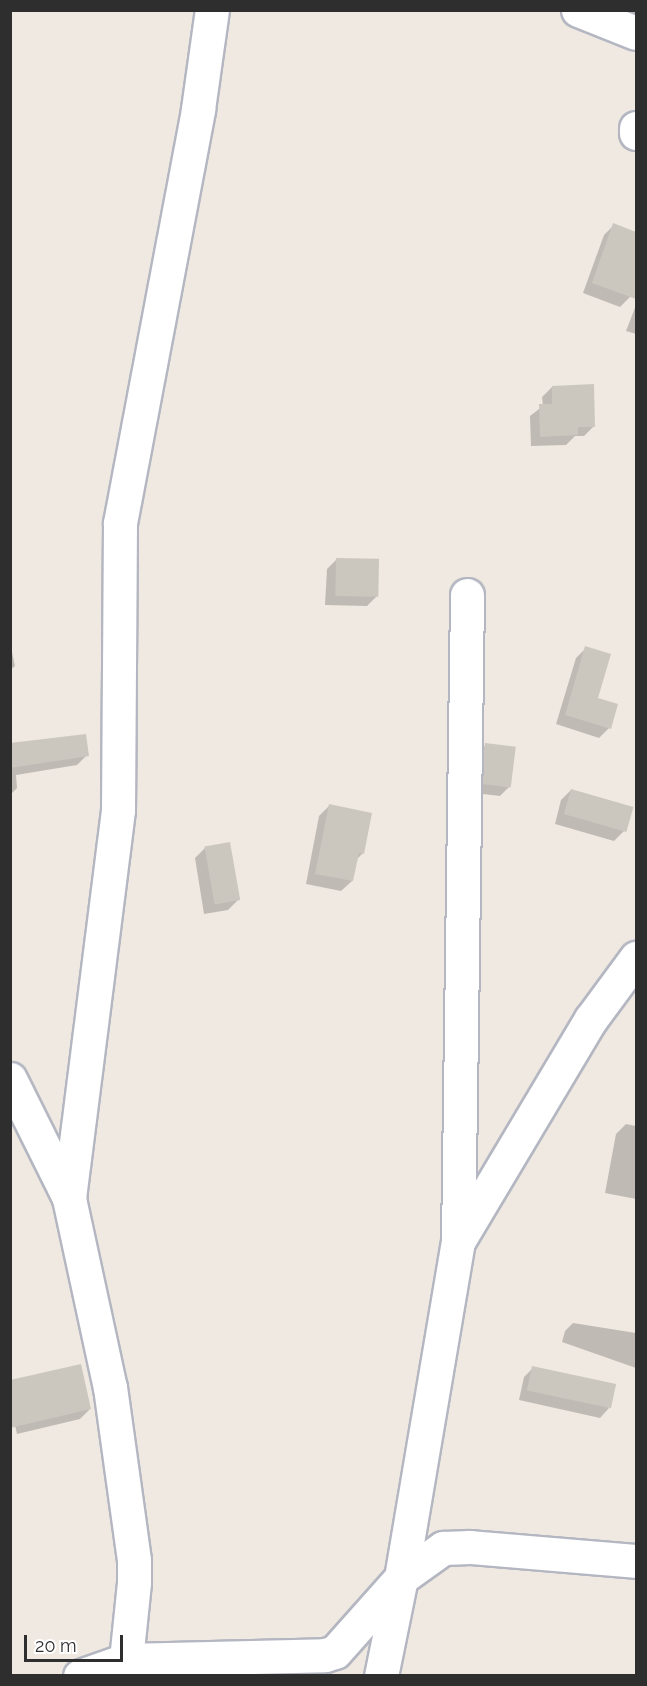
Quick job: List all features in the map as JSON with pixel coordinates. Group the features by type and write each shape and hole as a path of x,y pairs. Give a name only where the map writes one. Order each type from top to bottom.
{"street":[{"path":"69,1198 118,810 120,523 198,109 212,10"},
{"path":"578,10 636,33"},
{"path":"636,128 636,133"},
{"path":"381,1676 402,1578 458,1241 467,596"},
{"path":"458,1241 591,1019 636,958"},
{"path":"10,1079 69,1198 110,1388 134,1560 134,1582 124,1668"},
{"path":"80,1676 124,1668 325,1655 334,1652 402,1578 443,1548 454,1546 636,1561"}],"building":[{"path":"613,223 636,232 636,299 592,283"},
{"path":"594,384 595,427 578,427 578,435 540,437 539,404 552,404 552,386"},
{"path":"336,558 379,559 378,597 335,596"},
{"path":"585,646 611,654 598,698 618,704 611,729 565,715"},
{"path":"86,734 89,756 10,768 10,743"},
{"path":"485,743 516,747 511,787 480,784"},
{"path":"571,789 633,807 626,832 564,814"},
{"path":"329,804 372,813 364,854 359,853 353,881 315,874"},
{"path":"230,842 240,900 215,905 204,847"},
{"path":"81,1364 91,1409 10,1428 10,1380"},
{"path":"532,1366 616,1384 611,1408 527,1390"}]}
